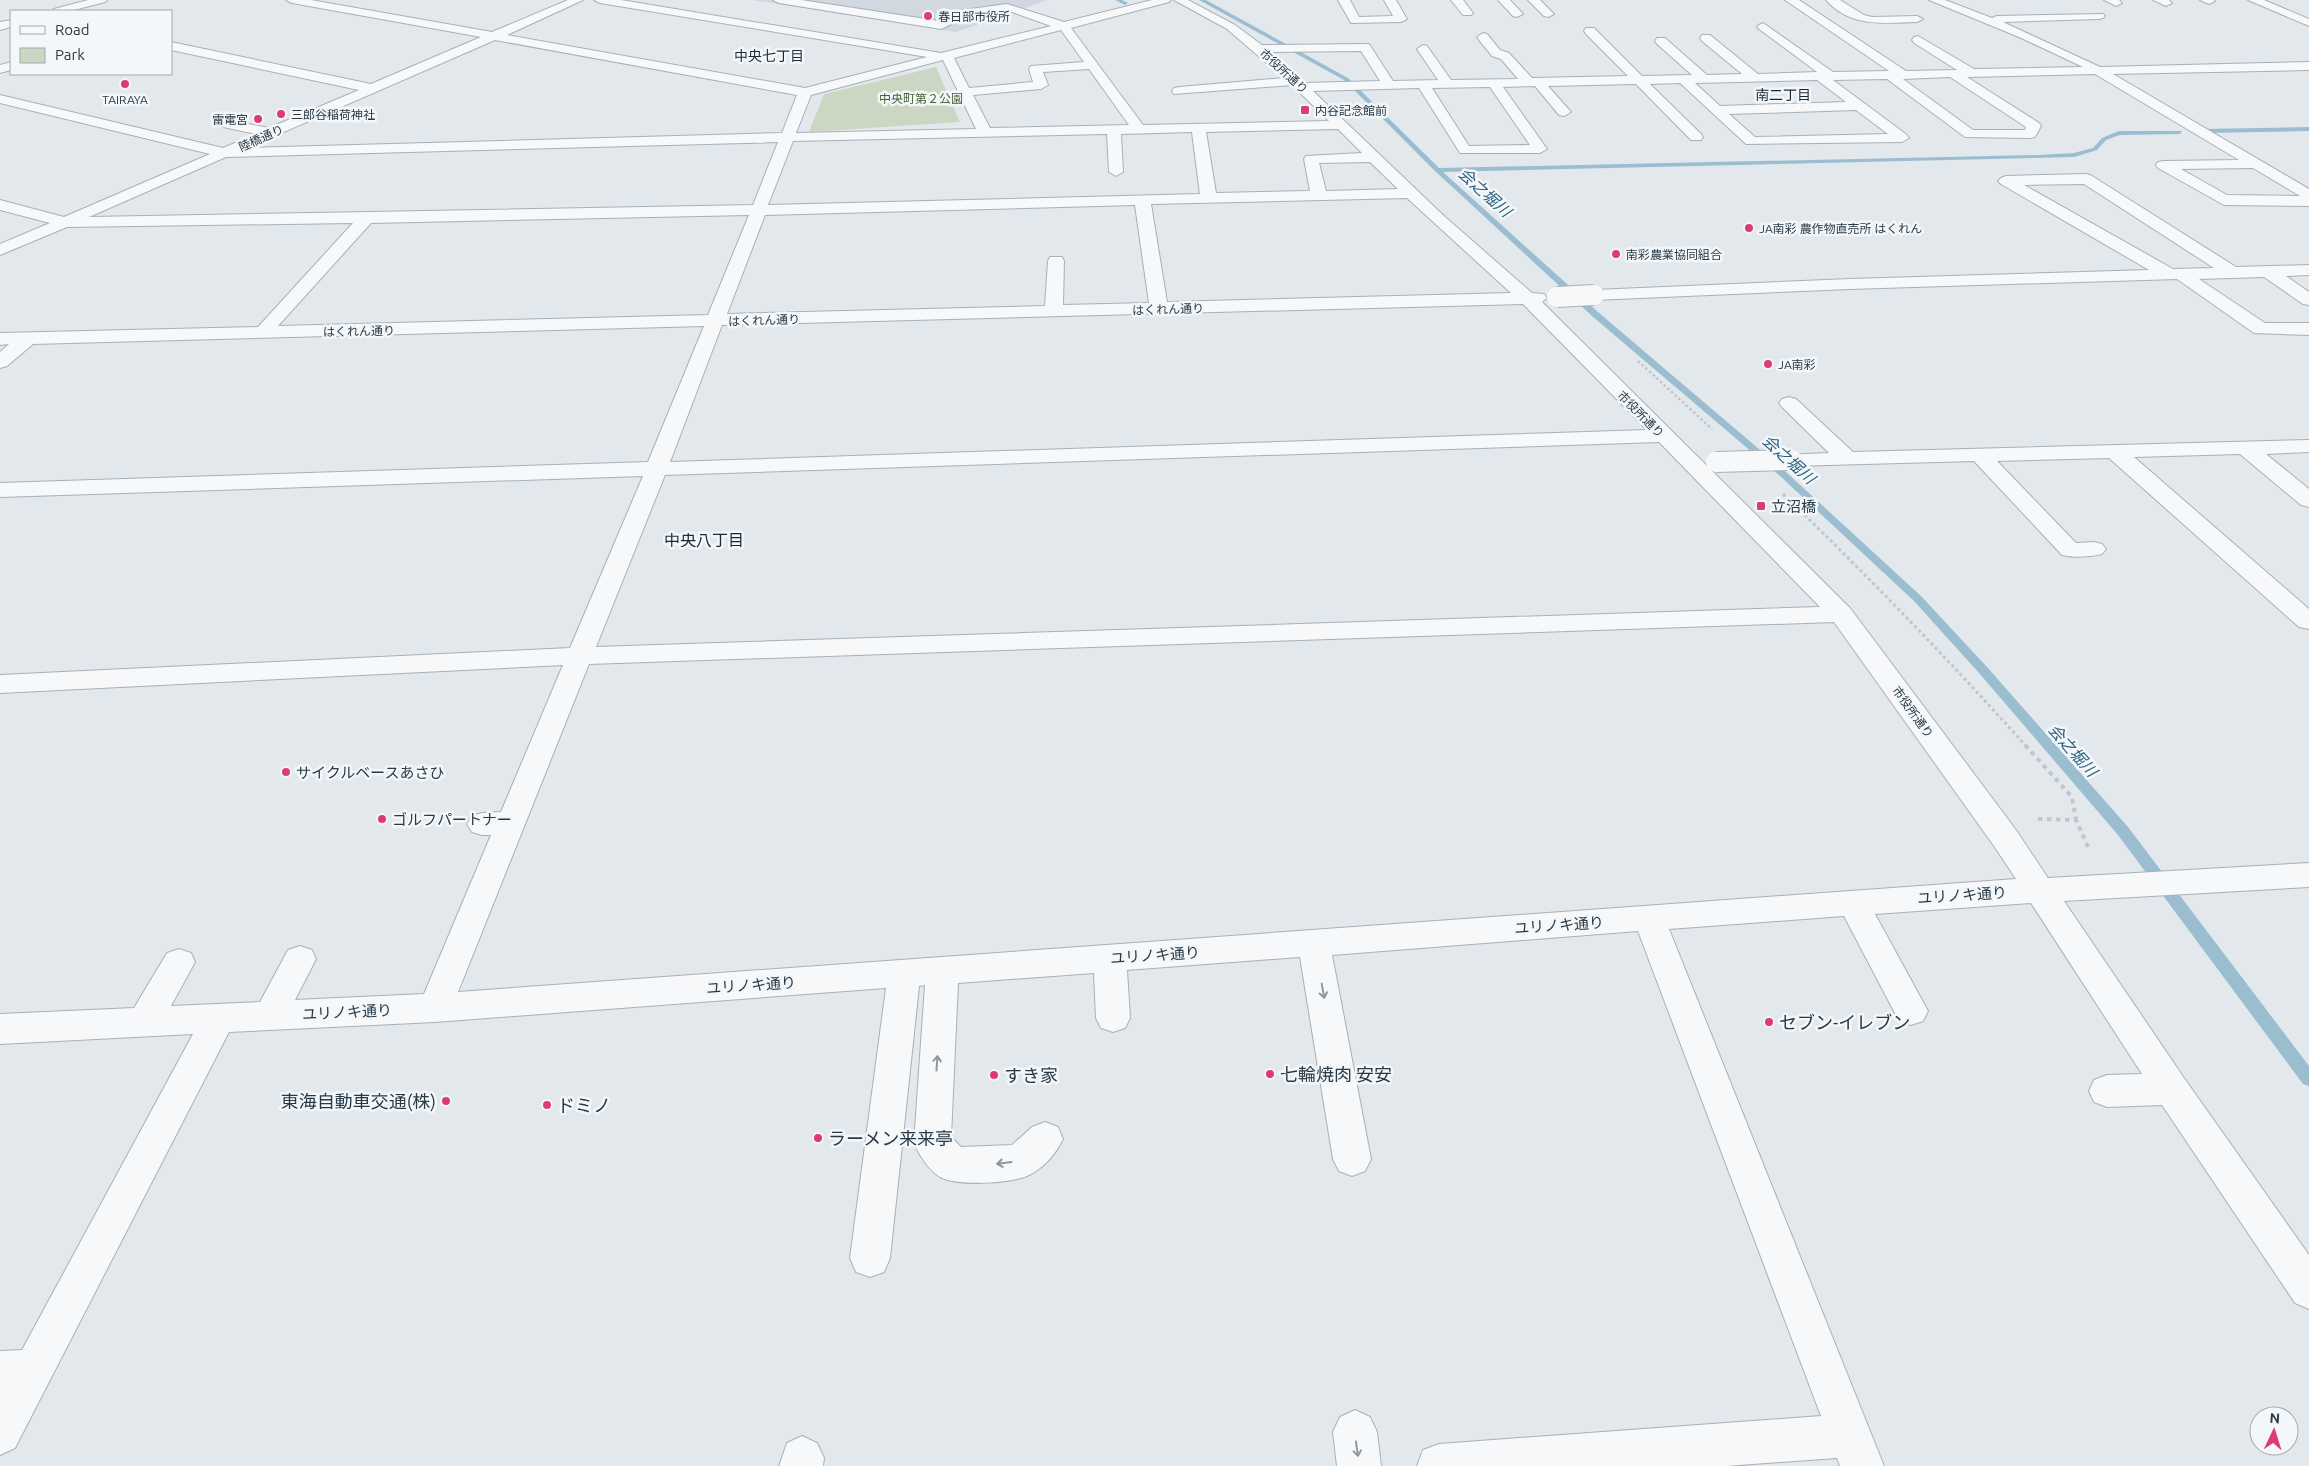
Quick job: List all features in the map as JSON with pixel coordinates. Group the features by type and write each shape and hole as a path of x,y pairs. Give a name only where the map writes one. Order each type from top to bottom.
{"street":[{"path":"62,10 101,0"},
{"path":"292,0 535,42 805,92 948,57 1164,0"},
{"name":"陸橋通り","path":"0,250 578,0"},
{"path":"600,0 948,57"},
{"path":"779,0 940,25 967,12 1007,7 1064,26 1139,129"},
{"name":"市役所通り","path":"1180,0 1231,27 1298,84 1412,193 1527,298 1841,614 2005,838 2170,1089 2309,1289"},
{"path":"1344,0 1356,21 1401,20 1390,0"},
{"path":"1457,0 1467,13"},
{"path":"1504,0 1517,14"},
{"path":"1534,0 1548,14"},
{"path":"1791,0 1897,75 1970,134 2030,134 2034,126 1954,74"},
{"path":"1832,0 1861,18 1872,20 1917,19"},
{"path":"1935,0 2046,44 2099,71 2139,97 2309,196"},
{"path":"2254,0 2309,23"},
{"path":"1985,19 2099,16"},
{"path":"1683,79 1751,141 1902,138 1763,27"},
{"path":"1590,31 1696,137"},
{"path":"1483,37 1496,54 1505,56 1564,112"},
{"path":"1706,38 1755,78"},
{"path":"1918,40 1972,74"},
{"path":"1661,41 1704,79"},
{"path":"172,46 374,88"},
{"path":"1258,49 1365,48 1389,85"},
{"path":"1423,49 1447,84"},
{"path":"948,57 985,133"},
{"path":"965,92 1041,85 1035,69 1092,65"},
{"path":"1179,90 1298,84 1447,84 2054,73 2309,66"},
{"path":"1423,84 1465,150 1540,149 1494,83"},
{"path":"435,1008 657,468 805,92"},
{"path":"0,99 226,153 787,137 1341,125"},
{"path":"1718,110 1860,106"},
{"path":"228,124 272,133"},
{"path":"1198,128 1209,199"},
{"path":"1114,130 1116,172"},
{"path":"119,136 134,131"},
{"path":"1319,196 1311,158 1374,157"},
{"path":"2255,164 2163,165 2224,200 2309,202"},
{"path":"2232,272 2087,179 2006,181 2175,274 2260,330 2309,329"},
{"path":"0,205 66,222 758,210 1412,193"},
{"path":"1142,200 1159,309"},
{"path":"262,333 366,218"},
{"path":"1054,312 1056,261"},
{"name":"はくれん通り","path":"0,339 1159,309 1557,297 1713,288 1789,290 2309,270"},
{"path":"2267,271 2309,300"},
{"path":"0,362 27,339"},
{"path":"1789,403 1848,459"},
{"path":"0,490 1664,436"},
{"path":"1690,463 2309,446"},
{"path":"2247,449 2309,500"},
{"path":"2115,452 2308,621"},
{"path":"1980,455 2070,550 2094,549"},
{"path":"0,684 581,656 1841,614"},
{"path":"482,824 512,823"},
{"name":"ユリノキ通り","path":"0,1029 435,1008 1854,903 2040,890 2309,875"},
{"path":"1854,903 1911,1011"},
{"path":"1439,1466 1855,1450 1649,918"},
{"path":"1314,943 1352,1159"},
{"path":"1110,958 1113,1018"},
{"path":"270,1016 300,959"},
{"path":"144,1022 179,962"},
{"path":"942,970 932,1143 953,1165 996,1164 1020,1161 1045,1139"},
{"path":"870,1258 904,973"},
{"path":"0,1433 16,1371 219,1019"},
{"path":"2107,1092 2170,1089"}],"path":[{"path":"933,88 936,95"},
{"path":"1634,357 1718,434"},
{"path":"1781,492 1846,555 1952,664 2072,798 2076,820 2088,847"},
{"path":"2032,819 2076,820"}],"shaded area":[{"name":"春日部市役所","path":"752,0 1048,0 956,32"}],"green space":[{"name":"中央町第２公園","path":"936,67 960,122 809,132 824,94"}],"waterway":[{"name":"会之堀川","path":"1118,0 1125,3"},
{"name":"会之堀川","path":"1202,0 1346,79 1437,170"},
{"path":"2204,131 2309,129"},
{"path":"1437,170 2038,157 2074,155 2095,149 2104,139 2119,133 2180,132"},
{"name":"会之堀川","path":"1437,170 1595,314 1783,474 1918,599 1983,670 2123,831 2309,1079"}],"place":[{"name":"春日部市役所","path":"928,16"},
{"name":"TAIRAYA","path":"125,84"},
{"name":"内谷記念館前","path":"1305,110"},
{"name":"三郎谷稲荷神社","path":"281,114"},
{"name":"雷電宮","path":"258,119"},
{"name":"JA南彩 農作物直売所 はくれん","path":"1749,228"},
{"name":"南彩農業協同組合","path":"1616,254"},
{"name":"JA南彩","path":"1768,364"},
{"name":"立沼橋","path":"1761,506"},
{"name":"サイクルベースあさひ","path":"286,772"},
{"name":"ゴルフパートナー","path":"382,819"},
{"name":"セブン-イレブン","path":"1769,1022"},
{"name":"七輪焼肉 安安","path":"1270,1074"},
{"name":"すき家","path":"994,1075"},
{"name":"東海自動車交通(株)","path":"446,1101"},
{"name":"ドミノ","path":"547,1105"},
{"name":"ラーメン来来亭","path":"818,1138"}],"district":[{"name":"中央七丁目","path":"769,56"},
{"name":"南二丁目","path":"1783,95"},
{"name":"中央八丁目","path":"704,540"}]}
